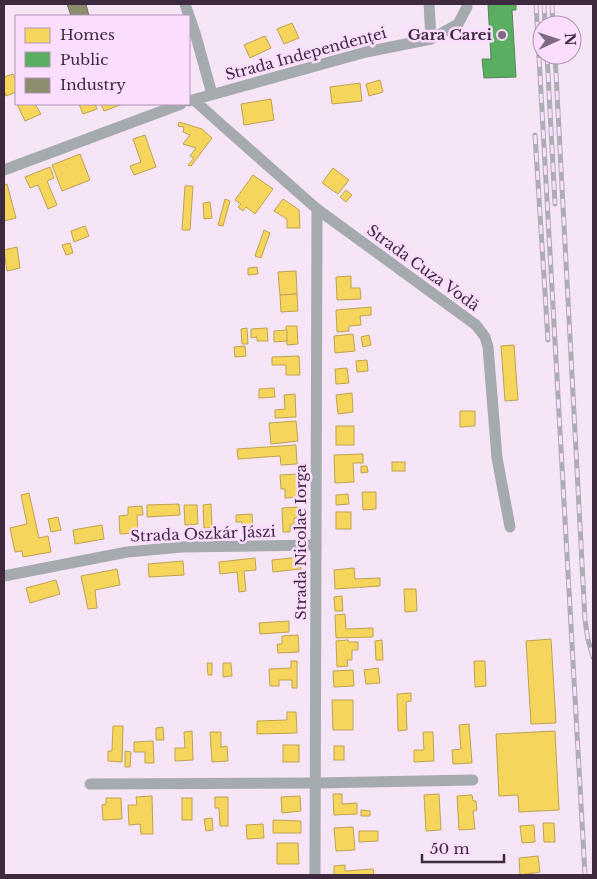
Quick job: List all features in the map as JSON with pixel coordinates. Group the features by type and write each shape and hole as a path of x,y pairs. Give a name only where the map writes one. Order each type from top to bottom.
{"street":[{"path":"429,4 431,39"},
{"name":"Strada Independenței","path":"192,100 366,52 431,39 458,24 467,5"},
{"path":"190,18 212,94"},
{"name":"Strada Cuza Vodă","path":"192,100 317,209 476,325 485,337 488,347 497,458 510,527"},
{"path":"4,170 178,105"},
{"name":"Strada Nicolae Iorga","path":"316,875 317,209"},
{"name":"Strada Oszkár Jászi","path":"4,576 127,552 182,547 316,545"},
{"path":"90,784 472,780"}],"building: Homes":[{"path":"292,23 299,38 284,44 277,29"},
{"path":"265,36 271,48 250,58 244,45"},
{"path":"13,74 15,79 15,92 6,96 4,91 4,77"},
{"path":"380,80 383,92 369,96 366,84"},
{"path":"360,83 362,101 332,104 330,87"},
{"path":"271,99 274,120 244,125 241,104"},
{"path":"17,105 36,105 41,114 25,121"},
{"path":"79,105 95,105 97,109 83,114"},
{"path":"101,105 120,105 104,111"},
{"path":"179,122 202,129 212,138 191,166 188,165 194,158 190,156 196,148 183,144 190,135 183,132 184,127 178,126"},
{"path":"145,135 156,167 134,175 130,166 141,162 133,139"},
{"path":"80,154 90,180 62,191 52,165"},
{"path":"50,167 54,178 47,181 57,205 48,209 38,185 30,188 25,177"},
{"path":"333,168 349,180 338,194 322,183"},
{"path":"253,175 273,189 255,214 246,207 243,211 238,207 241,204 235,200"},
{"path":"7,184 16,218 4,221 4,185"},
{"path":"185,186 193,186 190,230 182,230"},
{"path":"346,190 352,195 346,202 340,197"},
{"path":"225,199 230,201 223,226 218,225"},
{"path":"283,199 299,210 300,228 287,228 287,219 274,211"},
{"path":"210,202 212,218 204,219 203,203"},
{"path":"85,226 89,236 74,242 71,231"},
{"path":"264,230 270,233 261,258 255,256"},
{"path":"70,243 73,253 66,255 62,245"},
{"path":"17,247 20,268 7,271 4,250"},
{"path":"257,267 258,274 248,275 248,268"},
{"path":"296,271 297,294 280,295 278,272"},
{"path":"351,276 351,288 360,288 361,299 337,300 336,277"},
{"path":"297,294 298,311 281,312 280,295"},
{"path":"371,307 371,315 360,316 361,325 349,326 349,331 337,332 336,310"},
{"path":"286,326 297,326 298,344 287,345"},
{"path":"247,328 248,344 242,344 241,329"},
{"path":"267,328 268,341 257,341 257,337 251,338 251,329"},
{"path":"287,330 287,341 274,342 274,331"},
{"path":"353,334 355,351 335,353 334,336"},
{"path":"369,335 371,345 363,347 361,337"},
{"path":"514,345 518,400 505,401 501,346"},
{"path":"245,346 246,356 235,357 234,347"},
{"path":"299,356 300,375 286,375 286,365 272,365 272,357"},
{"path":"367,360 368,371 357,372 356,361"},
{"path":"347,368 349,383 336,384 335,369"},
{"path":"274,388 275,397 259,398 259,389"},
{"path":"352,393 353,412 338,414 336,395"},
{"path":"295,394 296,417 275,418 275,410 285,409 284,395"},
{"path":"460,411 475,411 475,426 460,427"},
{"path":"296,421 298,441 271,444 269,423"},
{"path":"336,426 354,426 354,445 336,445"},
{"path":"296,445 297,464 281,465 280,456 238,459 237,449"},
{"path":"363,454 363,463 353,463 354,482 335,483 334,455"},
{"path":"392,462 405,462 405,471 392,471"},
{"path":"361,466 367,466 368,472 361,473"},
{"path":"300,474 300,497 285,498 285,489 281,489 280,475"},
{"path":"362,492 376,492 376,509 363,510"},
{"path":"29,493 39,538 48,536 51,552 23,557 22,551 15,552 10,528 27,524 21,495"},
{"path":"348,494 349,504 336,505 336,495"},
{"path":"179,504 180,515 147,517 147,505"},
{"path":"211,504 212,528 204,528 203,505"},
{"path":"184,505 197,505 198,524 185,525"},
{"path":"142,506 143,515 137,515 138,533 120,534 119,516 128,515 128,507"},
{"path":"298,507 298,518 294,518 294,525 290,525 290,532 283,532 282,508"},
{"path":"336,512 351,512 351,529 336,529"},
{"path":"252,514 253,531 242,531 242,522 236,522 236,515"},
{"path":"58,517 61,530 51,532 48,519"},
{"path":"102,525 104,539 75,544 73,530"},
{"path":"300,557 301,569 273,572 272,560"},
{"path":"255,558 256,570 244,571 246,591 239,592 237,572 220,574 219,562"},
{"path":"183,561 184,575 149,577 148,564"},
{"path":"354,568 355,579 380,578 380,586 335,589 334,570"},
{"path":"117,569 120,585 95,590 97,608 88,609 81,576"},
{"path":"56,580 60,594 30,603 26,588"},
{"path":"404,589 416,589 417,611 405,612"},
{"path":"342,596 343,611 335,611 334,597"},
{"path":"345,614 346,629 373,628 373,637 336,638 335,615"},
{"path":"289,621 289,632 260,634 259,623"},
{"path":"298,635 299,652 278,653 277,644 282,644 282,636"},
{"path":"551,639 556,723 531,724 526,641"},
{"path":"348,640 349,642 358,642 358,650 352,650 352,660 347,660 348,666 337,667 336,641"},
{"path":"382,640 383,660 376,660 375,641"},
{"path":"291,661 297,661 297,688 292,688 292,680 279,680 279,686 270,686 269,669 291,668"},
{"path":"474,661 485,661 486,686 475,687"},
{"path":"207,663 212,663 212,675 208,675"},
{"path":"223,663 231,663 232,676 223,677"},
{"path":"378,668 380,683 366,684 364,670"},
{"path":"353,670 354,686 334,687 333,671"},
{"path":"411,693 411,701 406,702 407,730 398,731 397,694"},
{"path":"332,700 353,700 353,730 333,730"},
{"path":"287,712 296,712 297,733 257,734 257,721 287,720"},
{"path":"469,724 472,763 453,764 452,750 461,749 459,725"},
{"path":"113,726 123,726 122,762 108,761 108,751 112,751"},
{"path":"163,727 164,740 156,740 156,728"},
{"path":"192,731 193,760 175,761 175,748 185,748 184,732"},
{"path":"555,731 559,810 519,812 518,795 499,796 496,734"},
{"path":"210,732 221,732 221,747 227,746 228,761 212,762"},
{"path":"423,732 433,732 434,761 414,762 414,750 424,750"},
{"path":"153,741 154,763 145,763 145,752 134,752 134,742"},
{"path":"283,745 299,745 299,762 283,762"},
{"path":"334,746 344,746 344,760 334,760"},
{"path":"125,751 131,752 130,767 125,767"},
{"path":"333,794 342,794 342,804 357,803 357,814 334,815"},
{"path":"439,794 441,830 426,831 424,795"},
{"path":"472,795 473,801 476,801 477,810 473,811 475,829 459,830 457,796"},
{"path":"152,796 153,834 141,834 140,824 129,825 128,805 137,805 136,797"},
{"path":"300,796 301,811 282,813 281,797"},
{"path":"215,797 228,797 228,826 220,826 219,808 215,808"},
{"path":"106,798 121,798 122,819 103,820 102,805 106,804"},
{"path":"182,798 192,798 192,820 182,820"},
{"path":"361,810 370,811 370,816 361,816"},
{"path":"212,818 213,830 206,831 204,819"},
{"path":"273,820 301,821 301,833 273,833"},
{"path":"543,823 554,823 555,842 544,842"},
{"path":"263,824 264,838 247,839 246,825"},
{"path":"534,825 535,842 522,843 520,826"},
{"path":"353,827 355,850 336,851 334,828"},
{"path":"359,831 378,831 378,841 359,842"},
{"path":"277,843 298,843 299,864 277,864"},
{"path":"538,856 540,872 520,875 519,858"},
{"path":"345,865 345,871 373,869 374,875 334,875 334,866"}],"building: Public":[{"name":"Gara Carei","path":"488,4 516,4 516,10 512,10 516,77 484,78 482,59 491,59"}],"building: Industry":[{"path":"67,4 86,4 89,15 71,15"}],"railway":[{"path":"536,4 585,875"},
{"path":"544,4 545,15"},
{"path":"552,4 553,15"},
{"path":"548,65 555,204"},
{"path":"556,65 585,620 593,657"},
{"path":"535,135 548,340"}],"place":[{"name":"Gara Carei","path":"502,35"}]}
